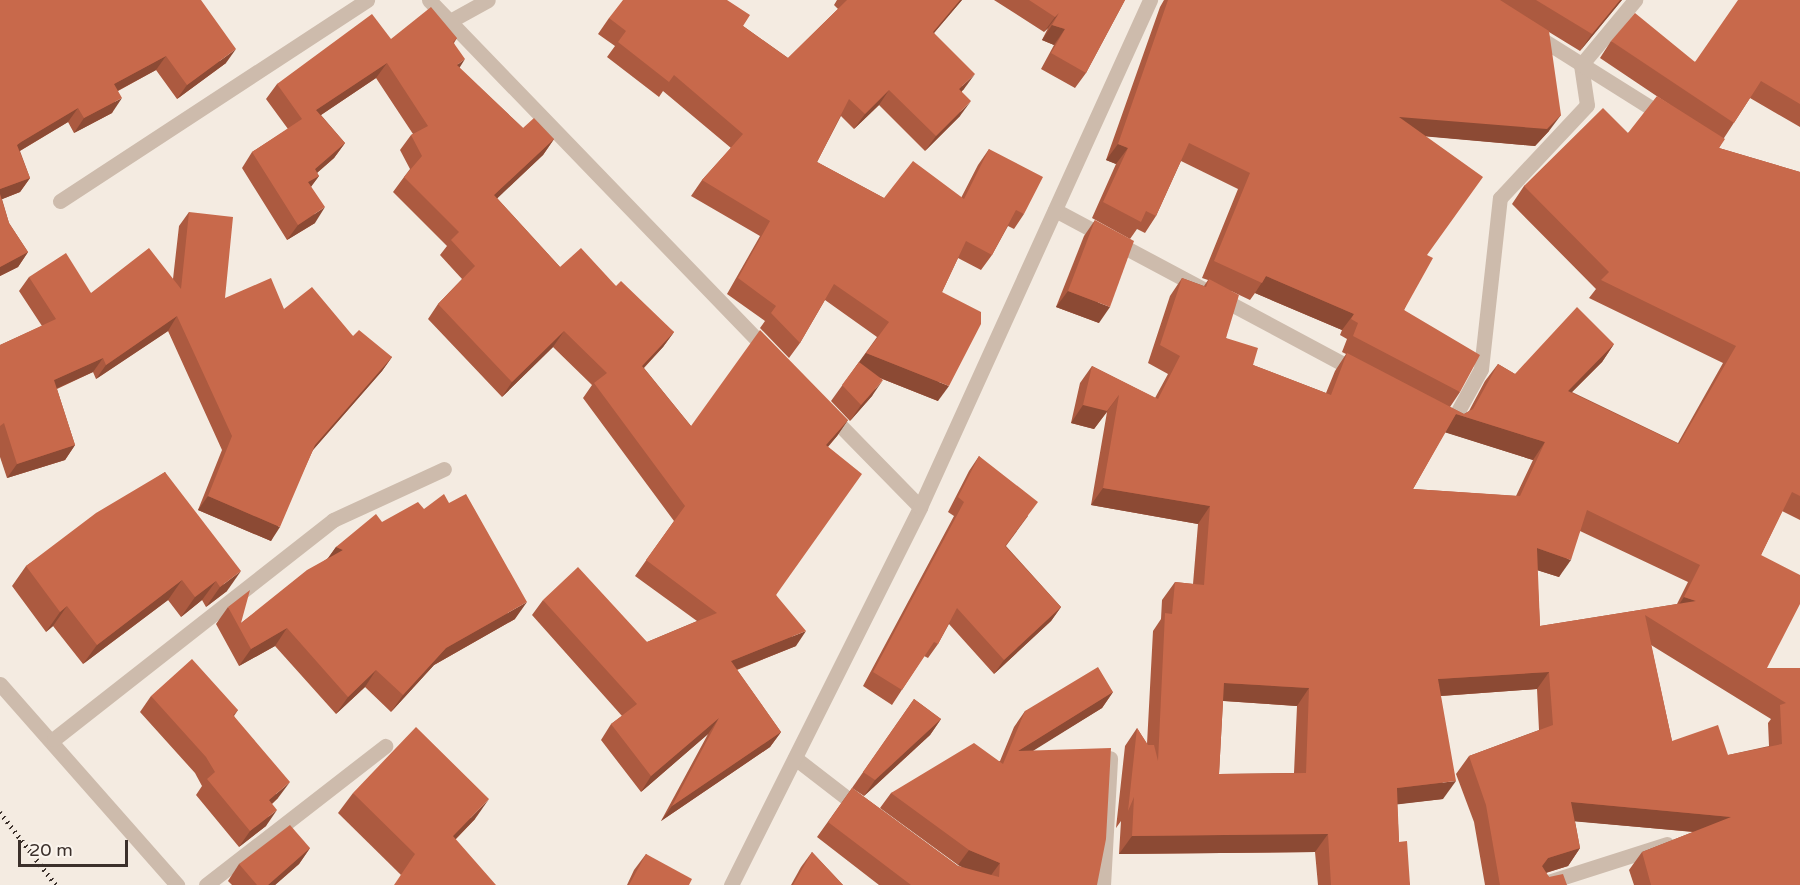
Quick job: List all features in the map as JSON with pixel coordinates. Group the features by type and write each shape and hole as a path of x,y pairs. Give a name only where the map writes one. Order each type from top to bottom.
{"street":[{"path":"60,201 367,0"},
{"path":"429,0 782,365"},
{"path":"450,21 488,0"},
{"path":"731,885 920,507 1150,0"},
{"path":"1431,410 1452,422 1481,369 1500,198 1587,105 1581,65 1635,0"},
{"path":"1521,26 1681,127"},
{"path":"1054,210 1379,383"},
{"path":"815,400 920,507"},
{"path":"54,739 333,520 444,469"},
{"path":"0,684 54,739 177,885"},
{"path":"206,885 385,746"},
{"path":"795,758 876,820"},
{"path":"1103,885 1110,758"},
{"path":"1539,885 1678,840"}],"building":[{"path":"0,0 201,0 236,49 187,85 166,56 114,84 122,98 84,118 78,108 17,145 30,178 0,189"},
{"path":"623,0 727,0 750,15 743,26 788,58 847,0 960,0 933,32 975,74 959,89 971,101 936,136 889,90 865,114 849,99 817,162 884,198 913,161 964,199 989,149 1043,177 1024,214 1016,210 992,255 966,241 942,292 981,312 981,324 949,386 866,353 889,322 834,284 800,343 771,313 776,306 738,278 770,221 702,180 743,134 674,75 669,82 618,42 626,31 609,18"},
{"path":"1029,0 1125,0 1086,73 1051,53 1065,29 1052,25 1059,13 1055,17"},
{"path":"1168,0 1500,0 1549,31 1561,115 1547,129 1399,117 1483,177 1427,255 1433,258 1404,310 1480,355 1460,392 1353,336 1358,323 1351,319 1354,314 1266,276 1262,283 1214,261 1250,173 1189,143 1156,216 1146,211 1141,222 1103,202 1128,148 1118,144"},
{"path":"1536,0 1620,0 1592,34"},
{"path":"1738,0 1800,0 1800,104 1761,81 1734,123 1611,41 1635,13 1695,62"},
{"path":"431,7 457,38 453,42 465,59 457,65 523,128 534,118 554,139 494,195 560,267 581,248 616,286 621,281 674,332 642,366 691,426 760,330 848,420 826,445 862,474 776,595 806,631 731,661 781,732 672,806 719,718 651,776 611,724 637,704 543,600 578,567 647,642 717,613 646,560 685,506 594,383 607,373 564,331 512,382 438,304 475,266 451,240 459,232 404,177 422,156 411,135 428,126 387,63 316,110 345,143 315,169 319,176 308,182 325,207 298,225 252,152 302,119 277,84 372,14 391,39"},
{"path":"1657,96 1725,139 1719,148 1800,172 1800,496 1792,492 1761,555 1800,575 1800,604 1767,668 1800,668 1800,885 1651,885 1642,852 1731,817 1571,802 1580,848 1548,858 1542,866 1549,877 1563,874 1567,885 1500,885 1486,805 1469,756 1553,725 1549,672 1438,679 1456,781 1397,788 1399,842 1407,841 1410,885 1331,885 1328,834 1132,836 1134,797 1128,811 1137,728 1148,745 1154,745 1158,761 1165,613 1172,614 1175,582 1204,585 1210,506 1103,488 1119,395 1107,411 1083,405 1092,366 1158,399 1180,356 1160,345 1182,278 1206,287 1209,279 1239,295 1226,338 1258,348 1253,365 1331,395 1347,353 1464,414 1473,409 1498,364 1515,374 1577,307 1614,344 1568,391 1679,444 1736,346 1601,280 1609,272 1524,186 1603,108 1628,133","holes":["1456,414 1545,442 1520,496 1413,489","1587,510 1700,565 1684,597 1696,601 1540,626 1537,548 1571,560","1645,615 1786,703 1780,705 1782,744 1728,755 1718,725 1672,741","1224,683 1309,688 1306,773 1219,774"]},
{"path":"0,194 9,223 28,252 0,267"},
{"path":"189,212 233,217 225,298 271,278 284,309 312,287 353,336 359,330 392,357 315,445 280,527 208,496 232,436 177,316 106,365 103,358 54,380 75,445 17,464 4,423 0,426 0,345 56,319 29,277 66,253 91,293 149,248 181,289"},
{"path":"1095,220 1134,241 1110,307 1068,291"},
{"path":"859,362 883,380 861,405 842,385"},
{"path":"979,456 1038,502 1005,546 1061,607 1004,660 957,608 938,644 934,642 902,690 873,672 964,502 958,497"},
{"path":"165,472 241,571 220,587 216,581 195,597 182,580 97,645 67,606 60,612 26,566 96,513"},
{"path":"444,494 449,503 466,494 527,602 446,648 403,695 376,670 348,697 287,628 251,649 228,607 250,590 241,623 307,570 343,550 336,547 376,514 382,522 418,502 424,509"},
{"path":"192,659 238,710 233,715 290,782 269,800 277,810 250,831 207,779 215,772 206,757 151,696"},
{"path":"1098,667 1113,692 1018,751 1111,748 1106,839 1097,885 911,885 828,822 852,788 958,866 999,877 1000,863 969,850 891,793 974,743 1003,764 1025,711"},
{"path":"914,699 941,719 875,780 863,772"},
{"path":"416,727 489,799 453,836 496,885 394,885 415,854 353,793"},
{"path":"290,825 310,848 268,885 257,885 239,864"},
{"path":"812,852 843,885 793,885"},
{"path":"646,854 692,879 689,885 629,885"}],"railway":[{"path":"0,812 56,885"}]}
